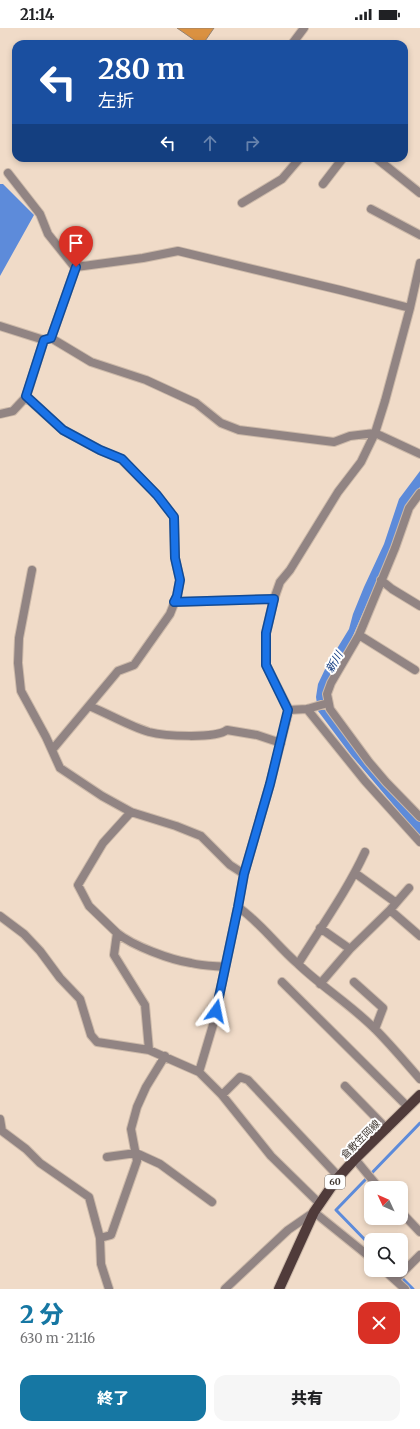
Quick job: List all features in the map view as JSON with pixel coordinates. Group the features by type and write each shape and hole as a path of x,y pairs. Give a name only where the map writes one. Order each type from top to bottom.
{"main road":[{"name":"倉敷笠岡線","path":"279,1289 314,1212 339,1177 355,1159 420,1095"}],"street":[{"path":"295,40 304,28"},
{"path":"242,202 282,179 297,162"},
{"path":"323,184 340,162"},
{"path":"381,162 420,193"},
{"path":"8,173 40,214 48,234 76,269"},
{"path":"371,209 420,235"},
{"path":"0,414 13,411 26,396 76,267 136,259 178,251 410,308"},
{"path":"199,1072 213,1025 244,874 281,743 288,710 266,665 266,633 274,599 280,582 290,570 309,536 338,492 361,462 375,434 410,308 417,290 420,263"},
{"path":"0,326 48,339 90,362 146,380 196,403 221,423 239,430 334,442 350,436 375,434 420,454"},
{"path":"26,396 63,430 100,450 122,459 157,495 174,517 175,558 180,580 177,596 170,614 134,665 118,672 52,750"},
{"path":"420,493 409,508 395,548 359,635 331,683 327,694 330,709 369,762 420,817"},
{"path":"32,570 18,638 18,663 21,691 60,768 102,796 131,812 176,826 201,836 230,865 244,874"},
{"path":"381,580 392,589 420,606"},
{"path":"174,602 274,599"},
{"path":"359,635 415,670"},
{"path":"288,710 308,709 328,703"},
{"path":"90,706 149,732 202,736 223,734 227,730 281,743"},
{"path":"308,709 365,781 420,842"},
{"path":"131,812 103,843 78,885 89,906 117,933 140,946 166,956 191,963 225,967"},
{"path":"298,964 355,873 365,852"},
{"path":"355,873 395,902"},
{"path":"320,984 350,949 390,910 395,902 409,888"},
{"path":"238,907 260,924 298,964 320,984 375,1029 420,1079"},
{"path":"390,910 420,936"},
{"path":"0,916 24,934 40,951 60,978 80,999 91,1035 97,1042 149,1050 199,1072 222,1095 271,1156 320,1204"},
{"path":"320,928 350,949"},
{"path":"117,933 114,955 145,1004 149,1050"},
{"path":"282,982 408,1107"},
{"path":"354,982 383,1008 375,1029"},
{"path":"100,1238 110,1235 137,1161 131,1129 137,1107 146,1088 165,1056"},
{"path":"222,1095 240,1077 248,1080 339,1177"},
{"path":"345,1086 387,1129"},
{"path":"0,1119 2,1131 26,1149 40,1163 88,1197 100,1238 101,1264 109,1289"},
{"path":"107,1157 136,1153 160,1164 212,1202"},
{"path":"355,1159 373,1181"},
{"path":"225,1289 288,1230 314,1212 364,1252"},
{"path":"408,1219 420,1232"},
{"path":"396,1279 420,1255"},
{"path":"393,1277 404,1289"}],"water":[{"path":"0,184 3,184 34,215 0,276"},
{"name":"新川","path":"420,471 420,487 409,502 391,551 325,700 389,790 420,822 420,836 351,755 318,711 316,697 318,684 327,665 349,629 353,614 364,587 384,544 399,499"}],"building":[{"path":"177,28 214,28 206,40 194,40"}],"waterway":[{"path":"364,1239 336,1210 420,1123"},
{"path":"401,1277 413,1289"}],"route":[{"path":"76,267 51,338 44,340 26,396 63,430 100,450 122,459 157,495 174,517 175,558 180,580 177,596 174,602 274,599 266,633 266,665 288,710 270,784 244,874 216,1011"}]}
